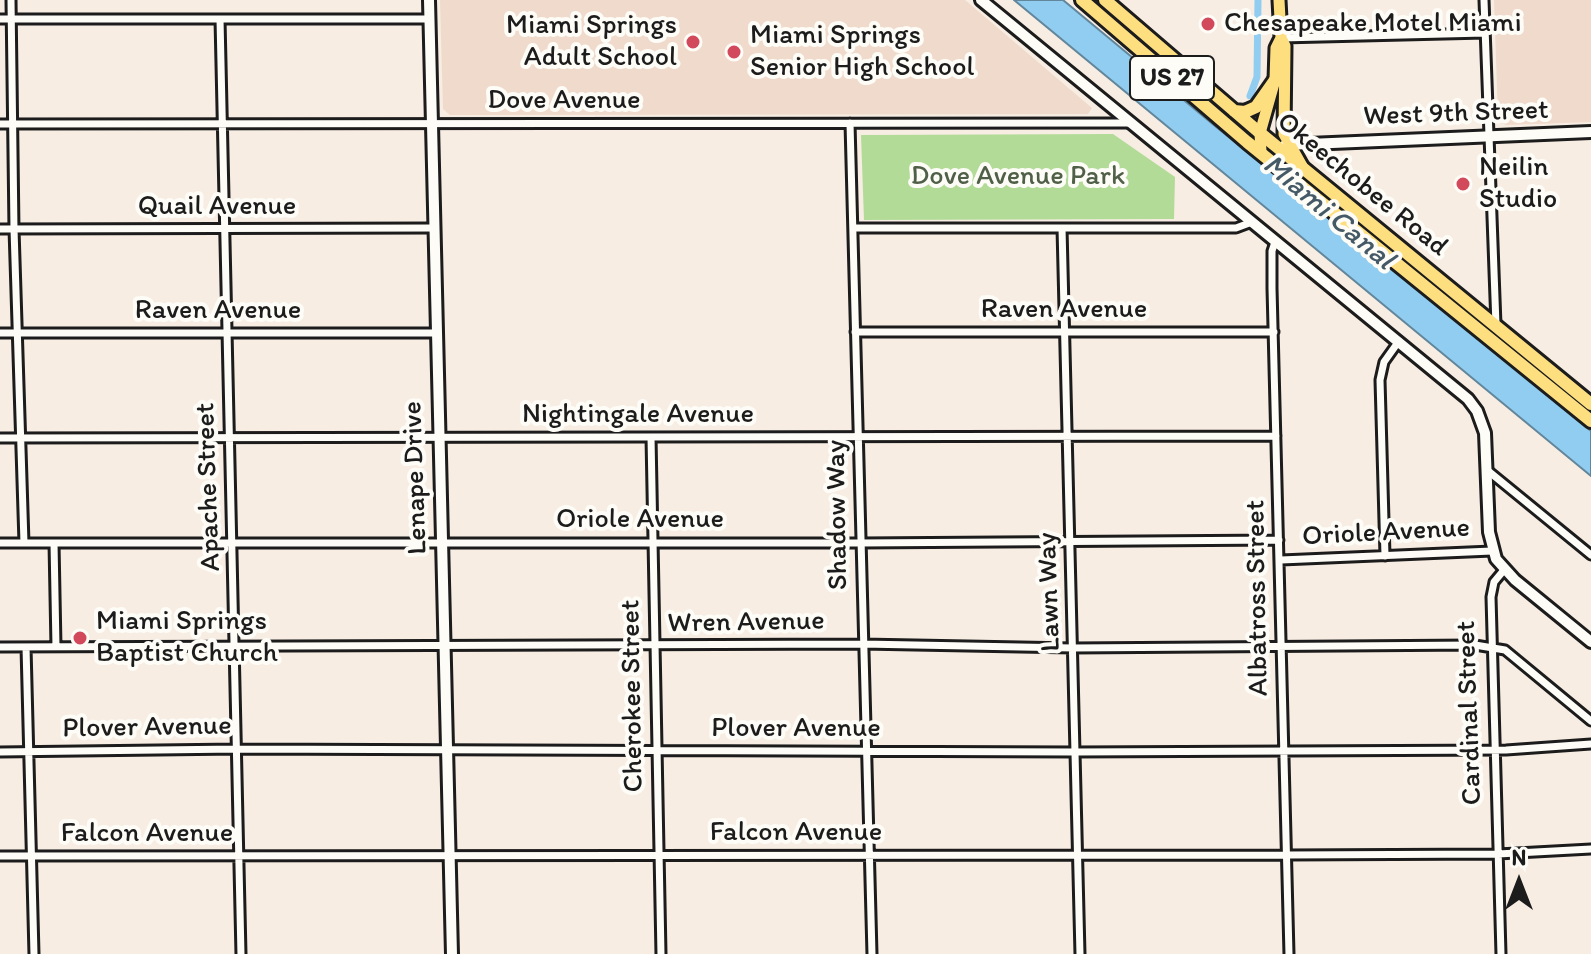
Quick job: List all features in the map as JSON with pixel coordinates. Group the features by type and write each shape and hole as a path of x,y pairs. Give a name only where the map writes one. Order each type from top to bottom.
{"highway":[{"name":"Okeechobee Road","path":"1082,0 1591,421"},
{"name":"Okeechobee Road","path":"1105,0 1234,111 1257,143"},
{"path":"1234,111 1245,112 1256,107 1275,80"},
{"path":"1257,143 1275,145"},
{"name":"Okeechobee Road","path":"1275,145 1591,404"}],"main road":[{"path":"1279,0 1281,38 1285,46 1284,127 1289,145 1304,170"},
{"path":"1257,143 1275,80 1276,48 1281,38"}],"street":[{"path":"11,0 14,229 24,543"},
{"name":"Lenape Drive","path":"429,0 452,954"},
{"path":"981,0 1461,392 1480,418 1485,438 1492,551 1504,570 1591,642"},
{"path":"1484,0 1496,325"},
{"path":"0,19 429,19"},
{"name":"Apache Street","path":"220,19 241,954"},
{"path":"1281,38 1485,33"},
{"name":"Shadow Way","path":"850,123 872,954"},
{"name":"Dove Avenue","path":"0,124 1129,123"},
{"name":"West 9th Street","path":"1275,145 1591,132"},
{"path":"853,228 1236,228 1252,222"},
{"name":"Quail Avenue","path":"0,229 435,228"},
{"name":"Lawn Way","path":"1062,228 1080,954"},
{"name":"Albatross Street","path":"1275,242 1271,256 1289,954"},
{"name":"Raven Avenue","path":"855,332 1274,332"},
{"name":"Raven Avenue","path":"0,333 436,333"},
{"path":"1385,556 1380,380 1384,362 1399,341"},
{"name":"Nightingale Avenue","path":"0,438 1276,436"},
{"name":"Cherokee Street","path":"651,437 661,954"},
{"path":"1487,470 1591,555"},
{"name":"Oriole Avenue","path":"0,543 1279,540"},
{"path":"54,543 56,647"},
{"name":"Oriole Avenue","path":"1281,560 1492,551"},
{"name":"Cardinal Street","path":"1501,954 1492,590 1504,570"},
{"name":"Wren Avenue","path":"0,647 862,644 1073,648 1475,645 1492,648"},
{"path":"26,647 34,954"},
{"path":"1492,648 1505,650 1591,721"},
{"name":"Plover Avenue","path":"0,752 237,749 1496,750 1591,744"},
{"name":"Falcon Avenue","path":"0,856 1288,855 1498,854 1591,849"}],"shaded area":[{"name":"Miami Springs Senior High School","path":"440,0 965,0 1092,108 1088,114 450,115 443,109"},
{"path":"1494,0 1591,0 1591,122 1501,123 1498,117"}],"green space":[{"name":"Dove Avenue Park","path":"1113,134 1175,177 1174,219 864,220 861,135"}],"water":[{"path":"1014,0 1063,0 1517,369 1591,431 1591,476"}],"waterway":[{"path":"1250,96 1257,77 1258,0"}],"place":[{"name":"Chesapeake Motel Miami","path":"1208,24"},
{"name":"Miami Springs Adult School","path":"693,42"},
{"name":"Miami Springs Senior High School","path":"734,52"},
{"name":"Neilin Studio","path":"1463,184"},
{"name":"Miami Springs Baptist Church","path":"80,638"}],"water label":[{"name":"Miami Canal","path":"1328,213"}]}
